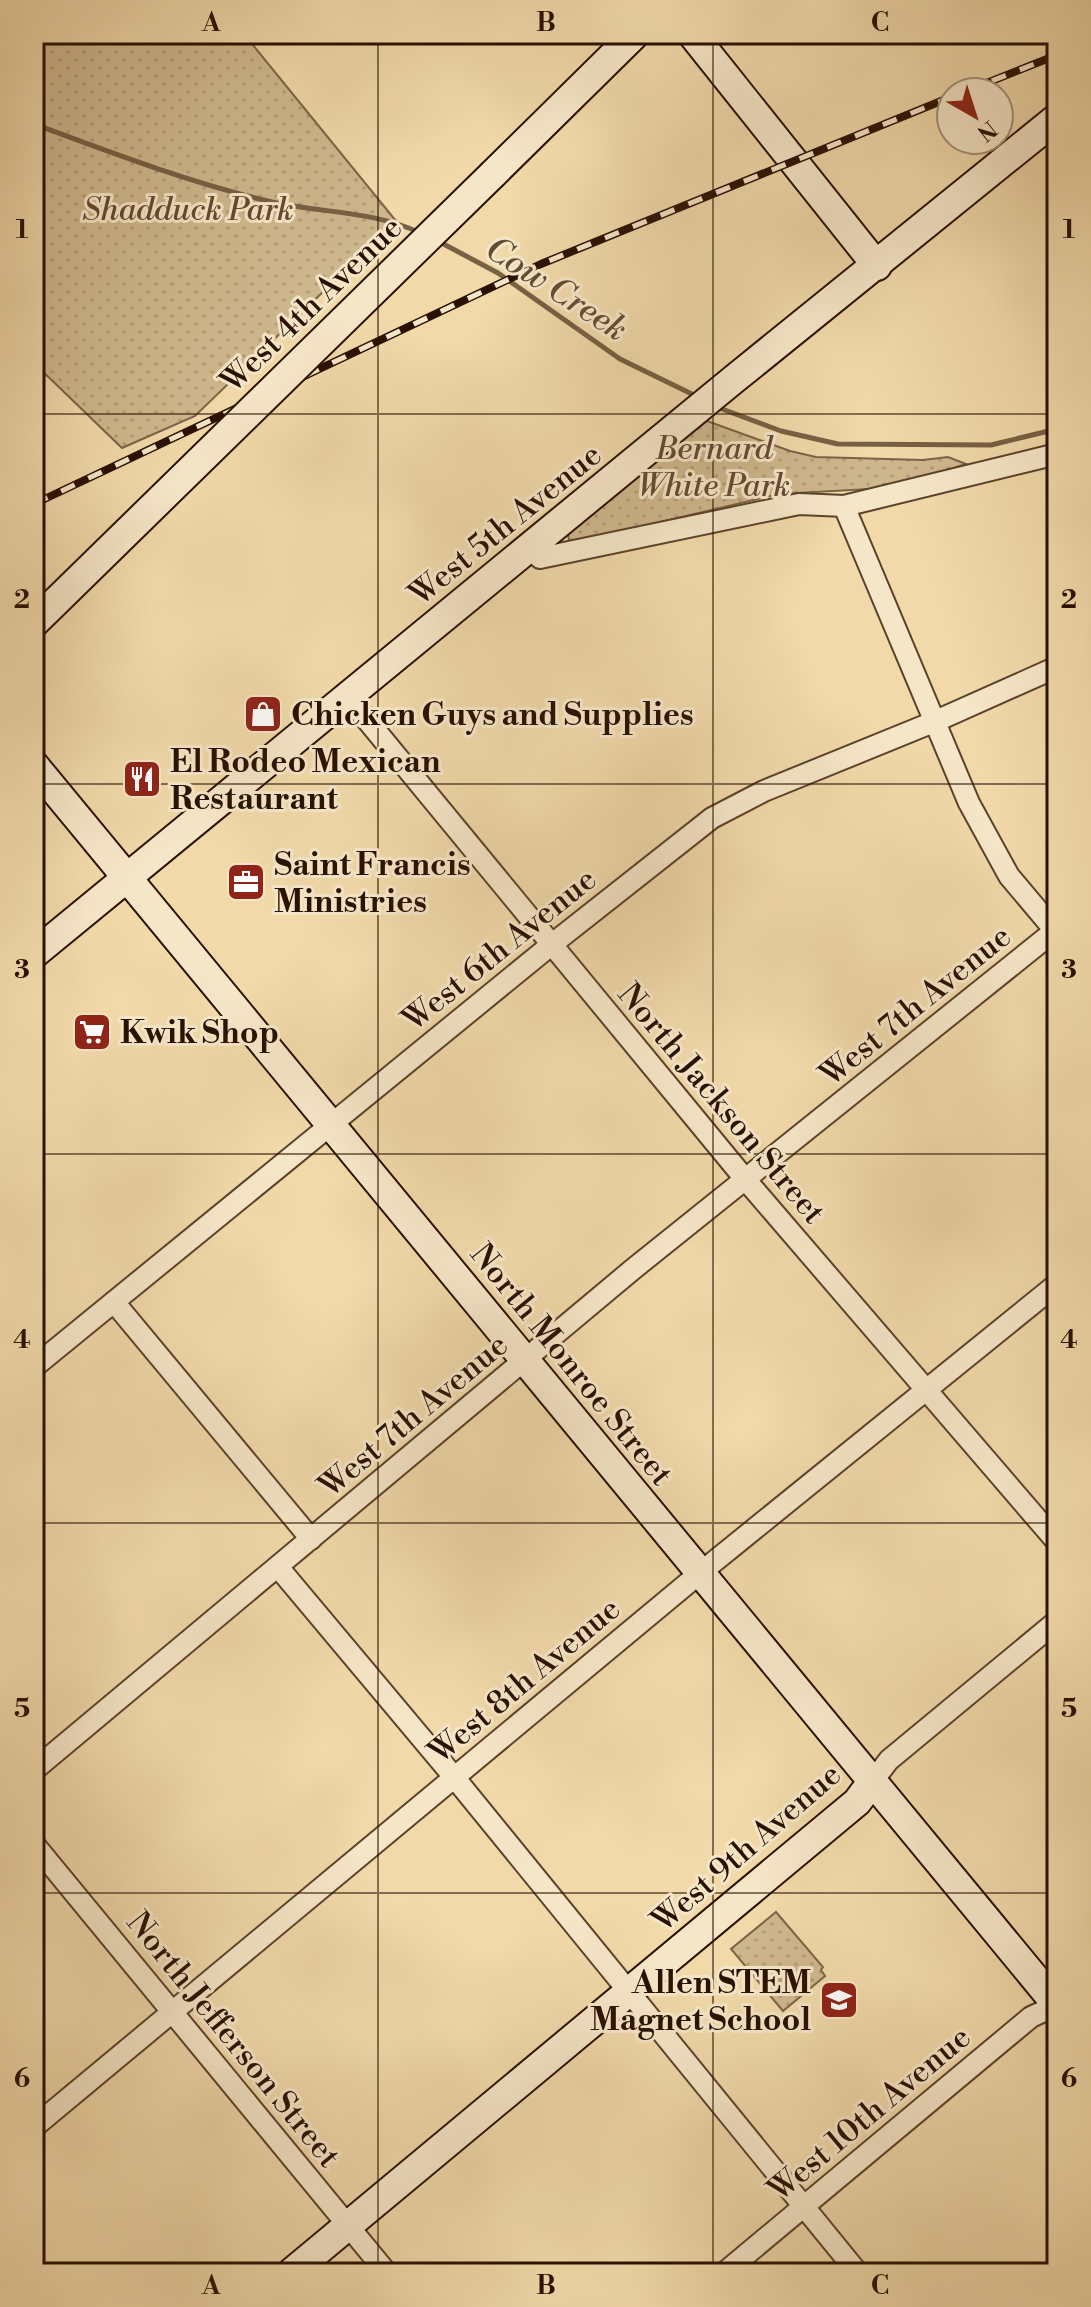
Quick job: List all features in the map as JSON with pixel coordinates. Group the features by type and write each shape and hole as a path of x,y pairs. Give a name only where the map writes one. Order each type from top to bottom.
{"street":[{"name":"West 4th Avenue","path":"34,623 635,34"},
{"path":"692,34 877,266"},
{"name":"West 5th Avenue","path":"34,954 1057,118"},
{"path":"530,548 540,558 799,504 844,506 1057,454"},
{"path":"844,506 969,803 1009,876 1056,931"},
{"name":"West 6th Avenue","path":"34,1367 551,945 712,818 764,791 936,721 1057,667"},
{"name":"North Jackson Street","path":"348,697 745,1179 1057,1542"},
{"name":"North Monroe Street","path":"34,765 1057,2005"},
{"name":"West 7th Avenue","path":"34,1770 745,1179 1056,931"},
{"name":"West 8th Avenue","path":"34,2127 700,1573 1057,1284"},
{"path":"114,1302 311,1539"},
{"path":"278,1567 454,1777 858,2273"},
{"name":"West 9th Avenue","path":"291,2273 857,1802 889,1760 1057,1621"},
{"name":"North Jefferson Street","path":"34,1844 387,2273"},
{"name":"West 10th Avenue","path":"724,2273 1031,2017 1057,2005"}],"green space":[{"name":"Shadduck Park","path":"34,34 244,34 396,221 195,416 122,448 34,363"},
{"name":"Bernard White Park","path":"707,421 790,451 816,457 923,460 948,457 966,464 887,488 779,494 580,541 569,541 568,532 573,527"},
{"path":"776,1912 823,1967 821,1970 825,1976 783,2011 731,1949"}],"waterway":[{"name":"Cow Creek","path":"34,124 212,186 291,206 385,220 420,233"},
{"name":"Cow Creek","path":"436,240 498,273 620,359 698,397"},
{"name":"Cow Creek","path":"714,406 781,431 838,444 991,445 1057,429"}],"railway":[{"path":"1004,76 1057,55"},
{"path":"34,504 541,264 935,104"}],"place":[{"name":"Chicken Guys and Supplies","path":"263,714"},
{"name":"El Rodeo Mexican Restaurant","path":"142,779"},
{"name":"Saint Francis Ministries","path":"246,882"},
{"name":"Kwik Shop","path":"92,1032"},
{"name":"Allen STEM Magnet School","path":"839,2000"}]}
